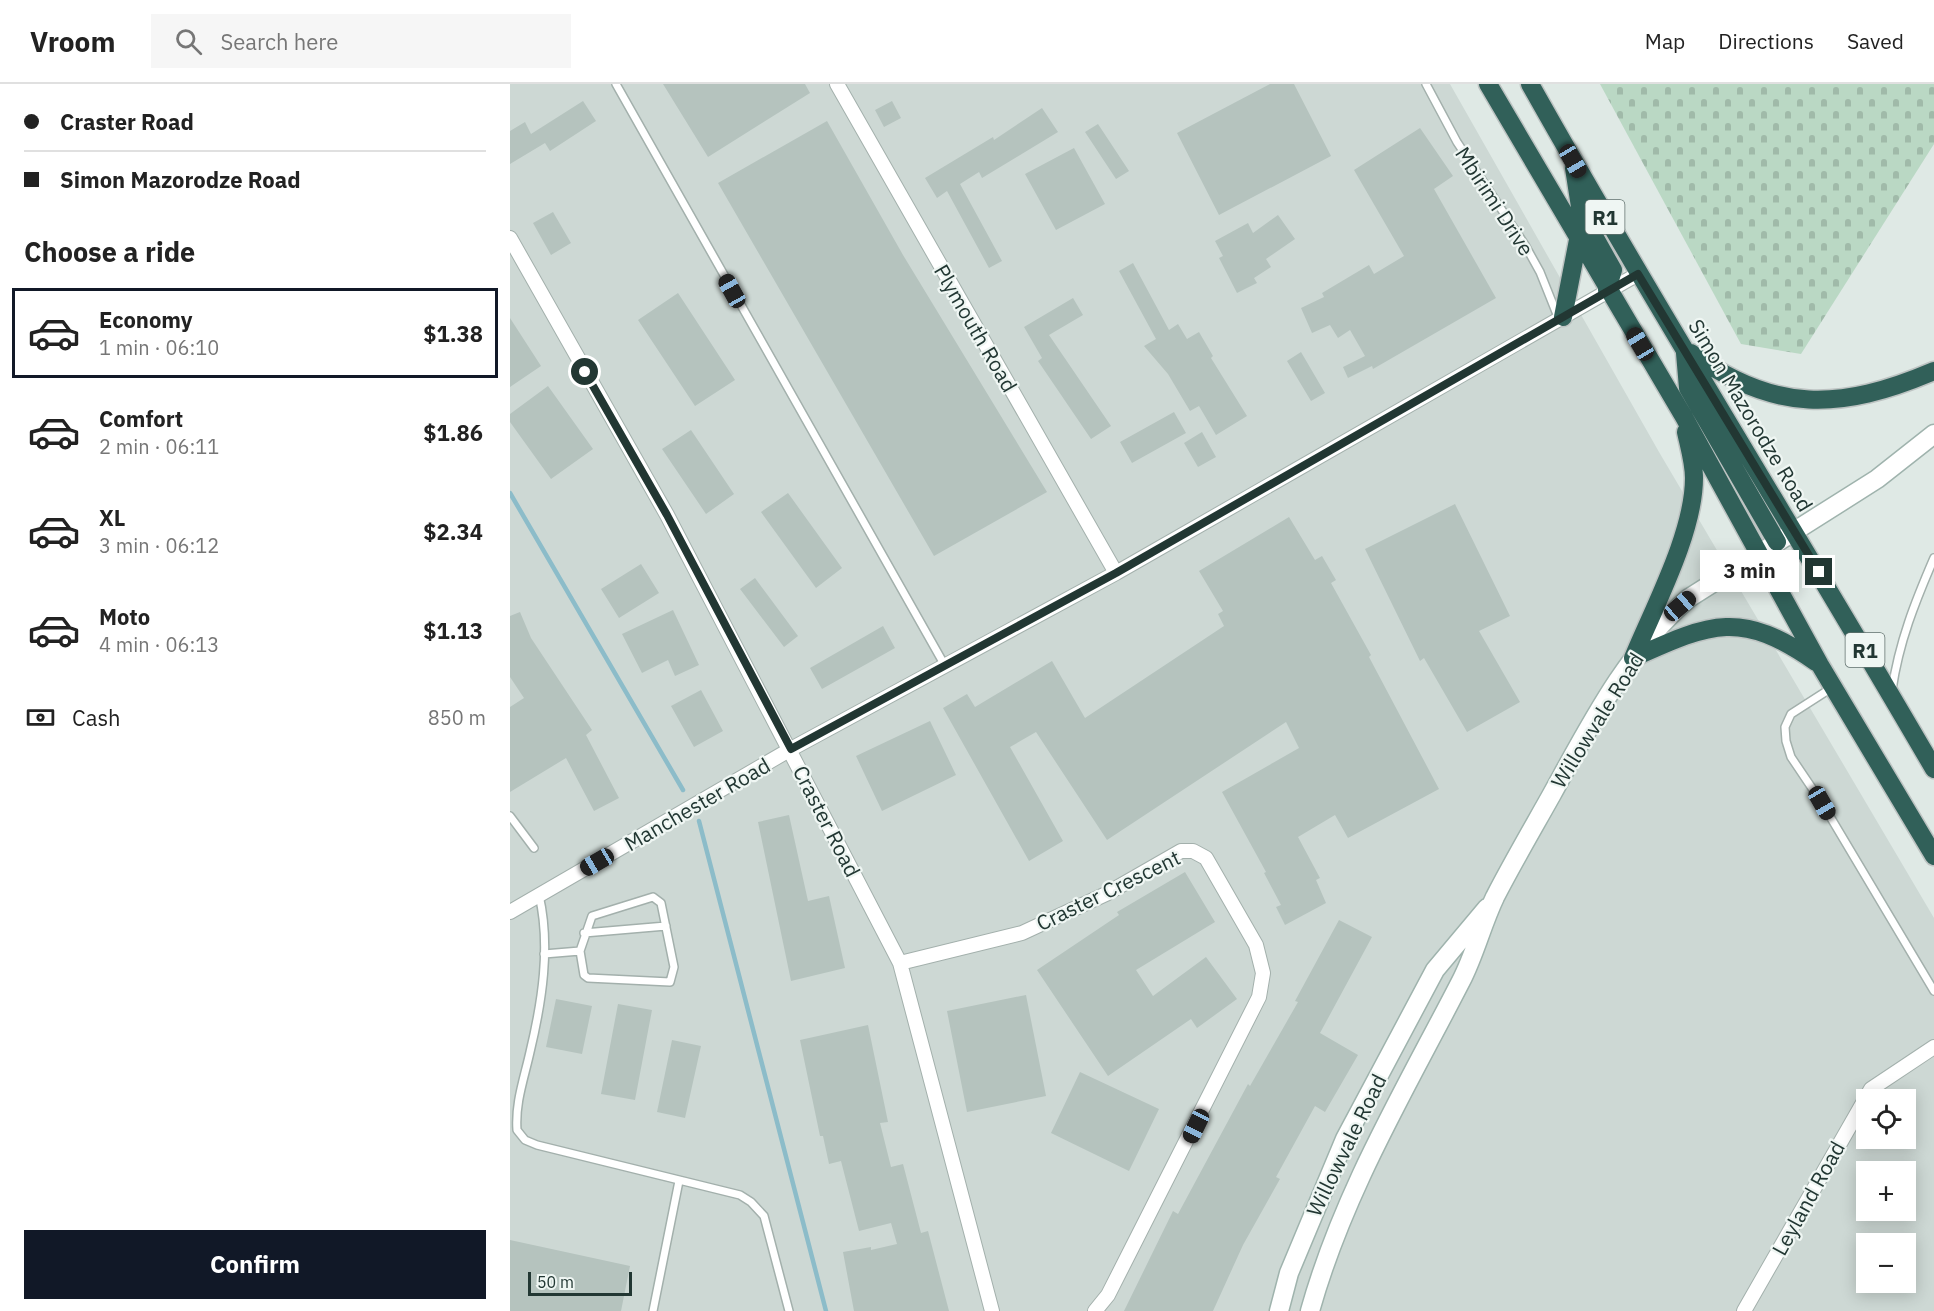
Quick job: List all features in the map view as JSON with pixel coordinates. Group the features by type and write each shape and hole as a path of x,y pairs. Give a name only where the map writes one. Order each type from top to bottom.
{"highway":[{"name":"R1","path":"1488,84 1607,290 1684,417 1761,553 1820,665 1934,856"},
{"name":"Simon Mazorodze Road","path":"1530,84 1638,274 1795,531 1934,769"},
{"path":"1573,161 1581,213 1613,270 1607,290"},
{"path":"1561,318 1578,240"},
{"path":"1684,348 1722,376 1780,397 1831,400 1863,395 1901,385 1934,371"},
{"path":"1684,348 1688,388 1778,542"},
{"path":"1633,658 1684,532 1692,500 1694,476 1684,417"},
{"path":"1633,658 1689,633 1713,627 1737,625 1779,638 1820,665"}],"main road":[{"name":"Willowvale Road","path":"1310,1311 1342,1217 1370,1152 1461,981 1494,900 1573,755 1633,658 1670,614 1689,598 1902,462 1934,434"},
{"name":"Willowvale Road","path":"1278,1311 1289,1273 1317,1202 1350,1129 1436,970 1453,946 1494,900"}],"street":[{"name":"Plymouth Road","path":"837,84 1116,573"},
{"name":"Craster Road","path":"510,238 667,515 791,749 900,963 992,1311"},
{"name":"Manchester Road","path":"510,912 791,749 944,664 1116,573 1638,274"},
{"name":"Craster Crescent","path":"900,963 1022,933 1106,894 1181,851 1192,852 1206,858 1256,945 1263,973 1259,998 1108,1296 1095,1311"},
{"name":"Leyland Road","path":"1744,1311 1871,1089 1934,1047"}],"lane":[{"path":"616,84 944,664"},
{"name":"Mbirimi Drive","path":"1426,84 1457,142 1525,244 1561,318"},
{"path":"1891,695 1897,657 1908,618 1934,558"},
{"path":"1833,687 1791,714 1785,727 1791,757 1822,803 1934,991"},
{"path":"510,816 534,848"},
{"path":"539,896 545,920 544,954 534,1031 514,1131 525,1140 537,1145 740,1195 751,1202 764,1216 789,1311"},
{"path":"653,897 661,903 666,926 674,967 670,982 588,978 582,972 580,951 584,933 592,916 653,897"},
{"path":"584,933 666,926"},
{"path":"544,954 580,951"},
{"path":"653,1311 679,1181"}],"shaded area":[{"path":"510,84 1450,84 1659,452 1934,918 1934,1311 510,1311"}],"green space":[{"path":"1600,84 1934,84 1934,144 1801,354 1741,344"}],"building":[{"path":"663,84 805,84 810,93 708,157"},
{"path":"1270,84 1294,84 1331,156 1219,215 1177,133"},
{"path":"583,101 596,121 550,151 545,143 510,164 510,131 525,122 531,134"},
{"path":"892,101 901,118 884,127 875,110"},
{"path":"1042,108 1058,132 982,178 979,172 960,184 1002,261 989,268 947,191 937,198 925,178 993,137 994,140"},
{"path":"827,121 903,255 1047,492 934,556 718,183"},
{"path":"1098,124 1129,171 1116,179 1085,132"},
{"path":"1420,128 1453,176 1434,189 1496,298 1373,369 1372,366 1348,378 1343,367 1365,356 1350,330 1338,338 1330,325 1312,333 1301,308 1324,297 1322,293 1369,265 1374,274 1404,256 1354,170"},
{"path":"1074,148 1105,204 1056,230 1025,174"},
{"path":"553,212 571,243 551,255 533,223"},
{"path":"1278,215 1295,239 1266,259 1271,267 1254,278 1257,283 1237,293 1219,258 1223,256 1215,241 1248,223 1253,233"},
{"path":"1133,263 1169,330 1178,324 1187,339 1199,332 1213,356 1211,358 1247,416 1216,435 1199,406 1190,411 1168,374 1144,346 1156,339 1119,271"},
{"path":"678,293 735,380 695,406 638,320"},
{"path":"1073,298 1083,315 1049,335 1111,426 1091,439 1038,361 1042,358 1024,327"},
{"path":"510,318 541,366 510,387"},
{"path":"1301,352 1325,393 1311,401 1287,361"},
{"path":"548,386 593,449 551,479 510,422 510,414"},
{"path":"1174,412 1186,433 1132,463 1120,442"},
{"path":"691,430 734,494 706,514 662,449"},
{"path":"1202,432 1216,457 1198,467 1184,443"},
{"path":"788,493 842,568 816,588 761,512"},
{"path":"1455,504 1510,616 1479,631 1520,702 1467,732 1424,658 1420,661 1365,549"},
{"path":"1289,517 1315,560 1322,556 1336,580 1331,583 1371,655 1369,657 1439,789 1348,838 1335,815 1298,837 1320,878 1316,880 1326,903 1285,925 1276,907 1281,905 1264,873 1266,872 1222,792 1299,748 1286,722 1107,840 1036,732 1010,747 1063,841 1029,861 943,708 967,694 975,707 1052,661 1085,718 1224,626 1218,614 1223,611 1199,571"},
{"path":"641,564 659,593 619,618 601,589"},
{"path":"755,578 798,636 784,647 740,589"},
{"path":"673,610 699,665 675,676 668,660 642,673 622,634"},
{"path":"520,612 531,638 592,730 586,735 619,798 594,811 566,758 510,792 510,707 524,698 510,677 510,616"},
{"path":"883,626 895,648 822,689 810,668"},
{"path":"701,690 723,731 694,747 671,706"},
{"path":"930,721 956,775 882,811 856,756"},
{"path":"789,815 808,901 829,896 845,968 791,981 758,822"},
{"path":"1185,872 1215,922 1136,970 1153,996 1206,957 1237,999 1197,1028 1191,1019 1108,1076 1037,970 1119,915 1117,912"},
{"path":"1339,920 1372,937 1320,1033 1358,1055 1325,1112 1315,1106 1276,1177 1280,1179 1243,1245 1213,1311 1124,1311 1173,1211 1178,1214 1248,1084 1250,1086 1298,1002 1295,1001"},
{"path":"1026,995 1046,1096 967,1112 947,1011"},
{"path":"556,999 592,1006 582,1054 546,1047"},
{"path":"618,1004 652,1010 635,1100 601,1094"},
{"path":"868,1025 888,1122 880,1123 891,1167 903,1164 921,1233 928,1231 949,1311 854,1311 843,1252 871,1247 871,1250 897,1244 891,1223 859,1231 841,1161 829,1164 823,1136 820,1136 800,1040"},
{"path":"672,1040 701,1046 685,1118 657,1112"},
{"path":"1080,1072 1159,1109 1129,1171 1051,1133"},
{"path":"510,1240 630,1266 621,1311 510,1311"}],"waterway":[{"path":"510,493 683,790"},
{"path":"699,821 826,1311"}],"route":[{"path":"585,372 667,515 791,749 944,664 1116,573 1638,274 1819,572"}]}
